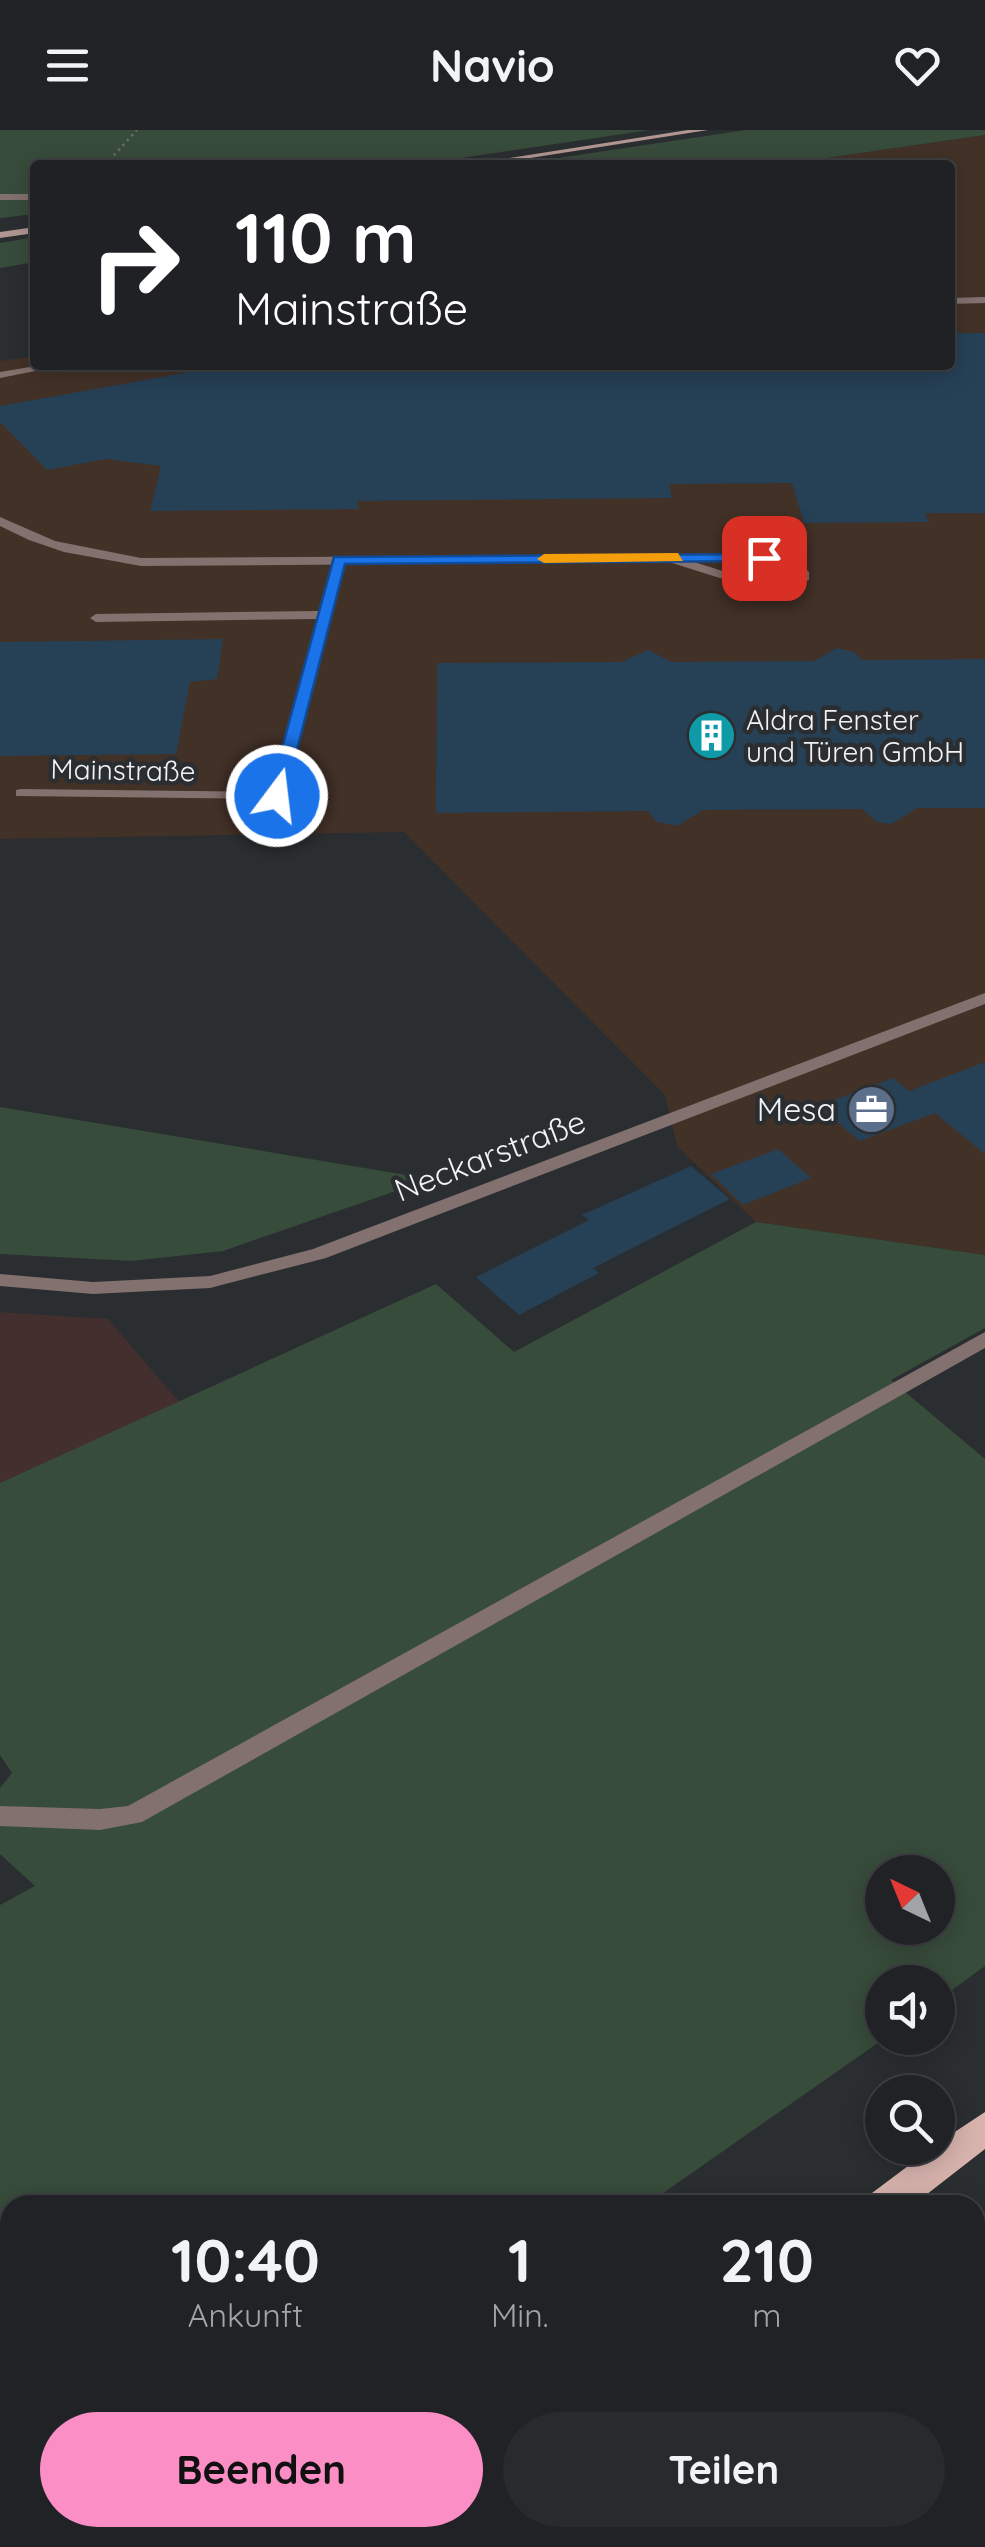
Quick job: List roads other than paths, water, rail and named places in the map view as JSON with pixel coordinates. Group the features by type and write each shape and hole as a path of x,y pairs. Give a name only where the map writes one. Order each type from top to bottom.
{"main road":[{"path":"502,160 704,130"},
{"path":"0,235 30,231"},
{"path":"898,2195 985,2128"}],"street":[{"path":"0,197 30,197"},
{"path":"955,300 985,300"},
{"path":"0,375 30,370"},
{"path":"0,521 23,536 82,554 141,562 339,560 668,558 764,558 792,563 803,572 803,580 767,589 668,558"},
{"name":"Mainstraße","path":"20,794 277,796 339,560"},
{"path":"96,618 324,615"},
{"name":"Neckarstraße","path":"0,1280 92,1288 210,1282 319,1254 985,998"},
{"path":"0,1816 32,1813 105,1822 133,1814 985,1339"}],"place":[{"name":"Aldra Fenster und Türen GmbH","path":"711,736"},
{"name":"Mesa","path":"871,1110"}]}
